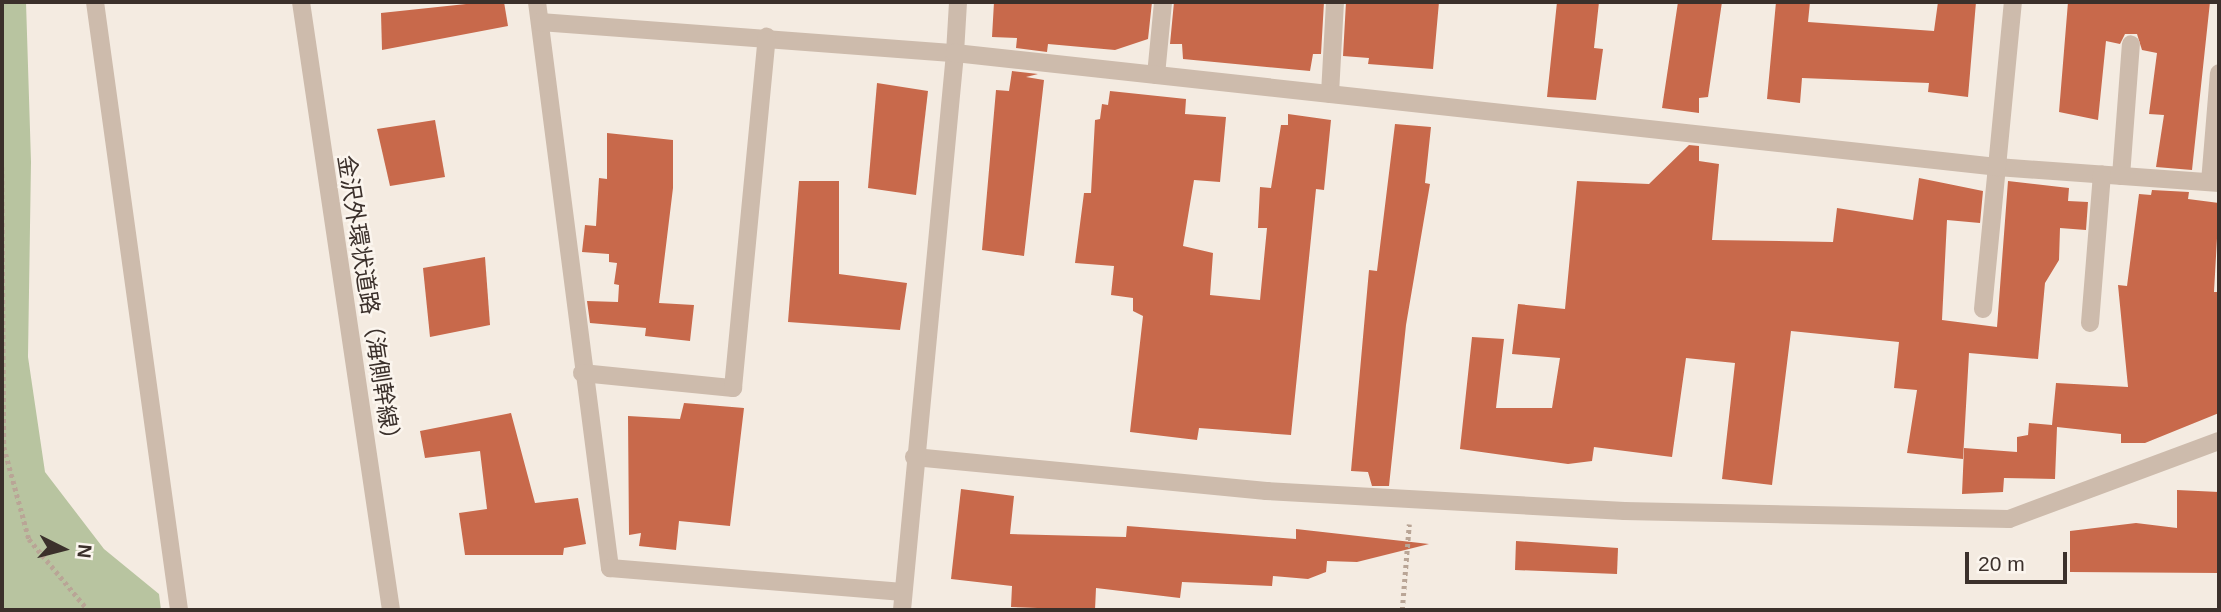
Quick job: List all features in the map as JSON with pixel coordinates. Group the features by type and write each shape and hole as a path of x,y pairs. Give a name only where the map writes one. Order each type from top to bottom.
{"street":[{"path":"95,2 179,610"},
{"name":"金沢外環状道路（海側幹線）","path":"301,2 391,610"},
{"path":"537,2 582,373 610,568 902,601 958,2"},
{"path":"1156,75 1163,2"},
{"path":"1330,94 1335,2"},
{"path":"1983,309 2013,2"},
{"path":"540,22 955,53 1997,167 2215,183 2219,73"},
{"path":"582,373 733,388 767,37"},
{"path":"2121,176 2131,44"},
{"path":"2090,323 2102,174"},
{"path":"914,457 1412,499 1624,511 2009,519 2219,441"}],"path":[{"path":"2,167 4,447 29,539 88,610"},
{"path":"1402,610 1412,499"}],"green space":[{"path":"2,2 26,2 31,162 28,357 45,472 104,549 159,594 161,610 2,610"}],"building":[{"path":"504,2 508,26 382,50 381,13"},
{"path":"994,2 1152,2 1148,39 1115,50 1048,44 1047,52 1016,48 1017,38 992,37"},
{"path":"1174,2 1324,2 1321,54 1313,54 1310,71 1183,59 1182,44 1170,44"},
{"path":"1346,2 1439,2 1433,69 1368,64 1369,58 1343,56"},
{"path":"1557,2 1599,2 1594,48 1603,49 1596,100 1547,97"},
{"path":"1678,2 1722,2 1708,97 1699,98 1699,113 1662,108"},
{"path":"1776,2 1810,2 1808,22 1934,31 1938,2 1976,2 1968,97 1928,92 1929,83 1802,78 1800,103 1767,99"},
{"path":"2068,2 2210,2 2192,170 2156,167 2164,115 2149,114 2157,53 2142,50 2137,34 2125,34 2120,44 2106,41 2098,120 2059,112"},
{"path":"1012,71 1038,74 1026,77 1044,80 1024,256 982,250 996,90 1009,91"},
{"path":"877,83 928,91 916,195 868,188"},
{"path":"1110,91 1186,99 1185,114 1226,117 1220,182 1194,180 1183,246 1213,253 1210,295 1260,300 1267,228 1258,228 1260,187 1271,188 1281,125 1288,125 1288,114 1331,120 1324,190 1316,189 1291,435 1199,428 1197,440 1130,432 1143,316 1133,311 1133,298 1111,295 1114,266 1075,263 1084,193 1091,193 1095,120 1100,119 1102,104 1108,105"},
{"path":"435,120 445,177 390,186 377,129"},
{"path":"1395,124 1431,127 1425,183 1430,184 1406,325 1389,486 1372,486 1368,472 1351,471 1369,270 1377,271"},
{"path":"607,133 673,140 673,188 659,303 694,305 690,341 645,336 646,328 590,323 587,301 618,302 619,285 614,284 617,263 609,262 609,254 582,252 585,225 596,226 599,178 607,179"},
{"path":"1689,145 1699,146 1699,161 1719,164 1712,240 1833,242 1837,208 1913,220 1919,178 1983,191 1980,223 1947,220 1942,320 1997,327 2008,181 2069,188 2068,201 2088,202 2086,230 2060,228 2059,260 2045,283 2038,359 1969,353 1963,459 1907,453 1917,390 1894,388 1899,342 1791,331 1772,485 1722,479 1735,363 1686,358 1672,457 1594,447 1592,461 1568,464 1460,449 1472,337 1504,339 1496,408 1552,408 1560,358 1512,354 1518,304 1565,309 1577,181 1649,184"},
{"path":"799,181 839,181 839,274 907,283 900,330 788,322"},
{"path":"2152,190 2189,192 2188,199 2219,203 2214,292 2219,292 2219,413 2145,443 2121,443 2121,434 2057,427 2055,479 2004,478 2003,492 1962,494 1964,448 2017,452 2017,437 2028,435 2029,423 2052,425 2056,383 2128,387 2118,285 2127,286 2139,194 2151,195"},
{"path":"485,257 490,325 430,337 423,268"},
{"path":"684,403 744,408 730,526 679,521 676,550 639,546 641,533 629,535 628,416 680,419"},
{"path":"511,413 535,503 578,498 586,544 564,548 563,555 465,555 459,513 487,509 480,451 425,458 420,431"},
{"path":"961,489 1014,496 1010,534 1126,537 1127,526 1296,539 1296,529 1429,544 1357,562 1327,561 1326,572 1308,579 1273,576 1272,586 1182,582 1180,598 1096,588 1095,610 1011,607 1012,586 951,579"},
{"path":"2177,490 2219,492 2219,573 2070,572 2070,531 2136,523 2177,528"},
{"path":"1516,541 1618,548 1617,574 1515,570"}]}
